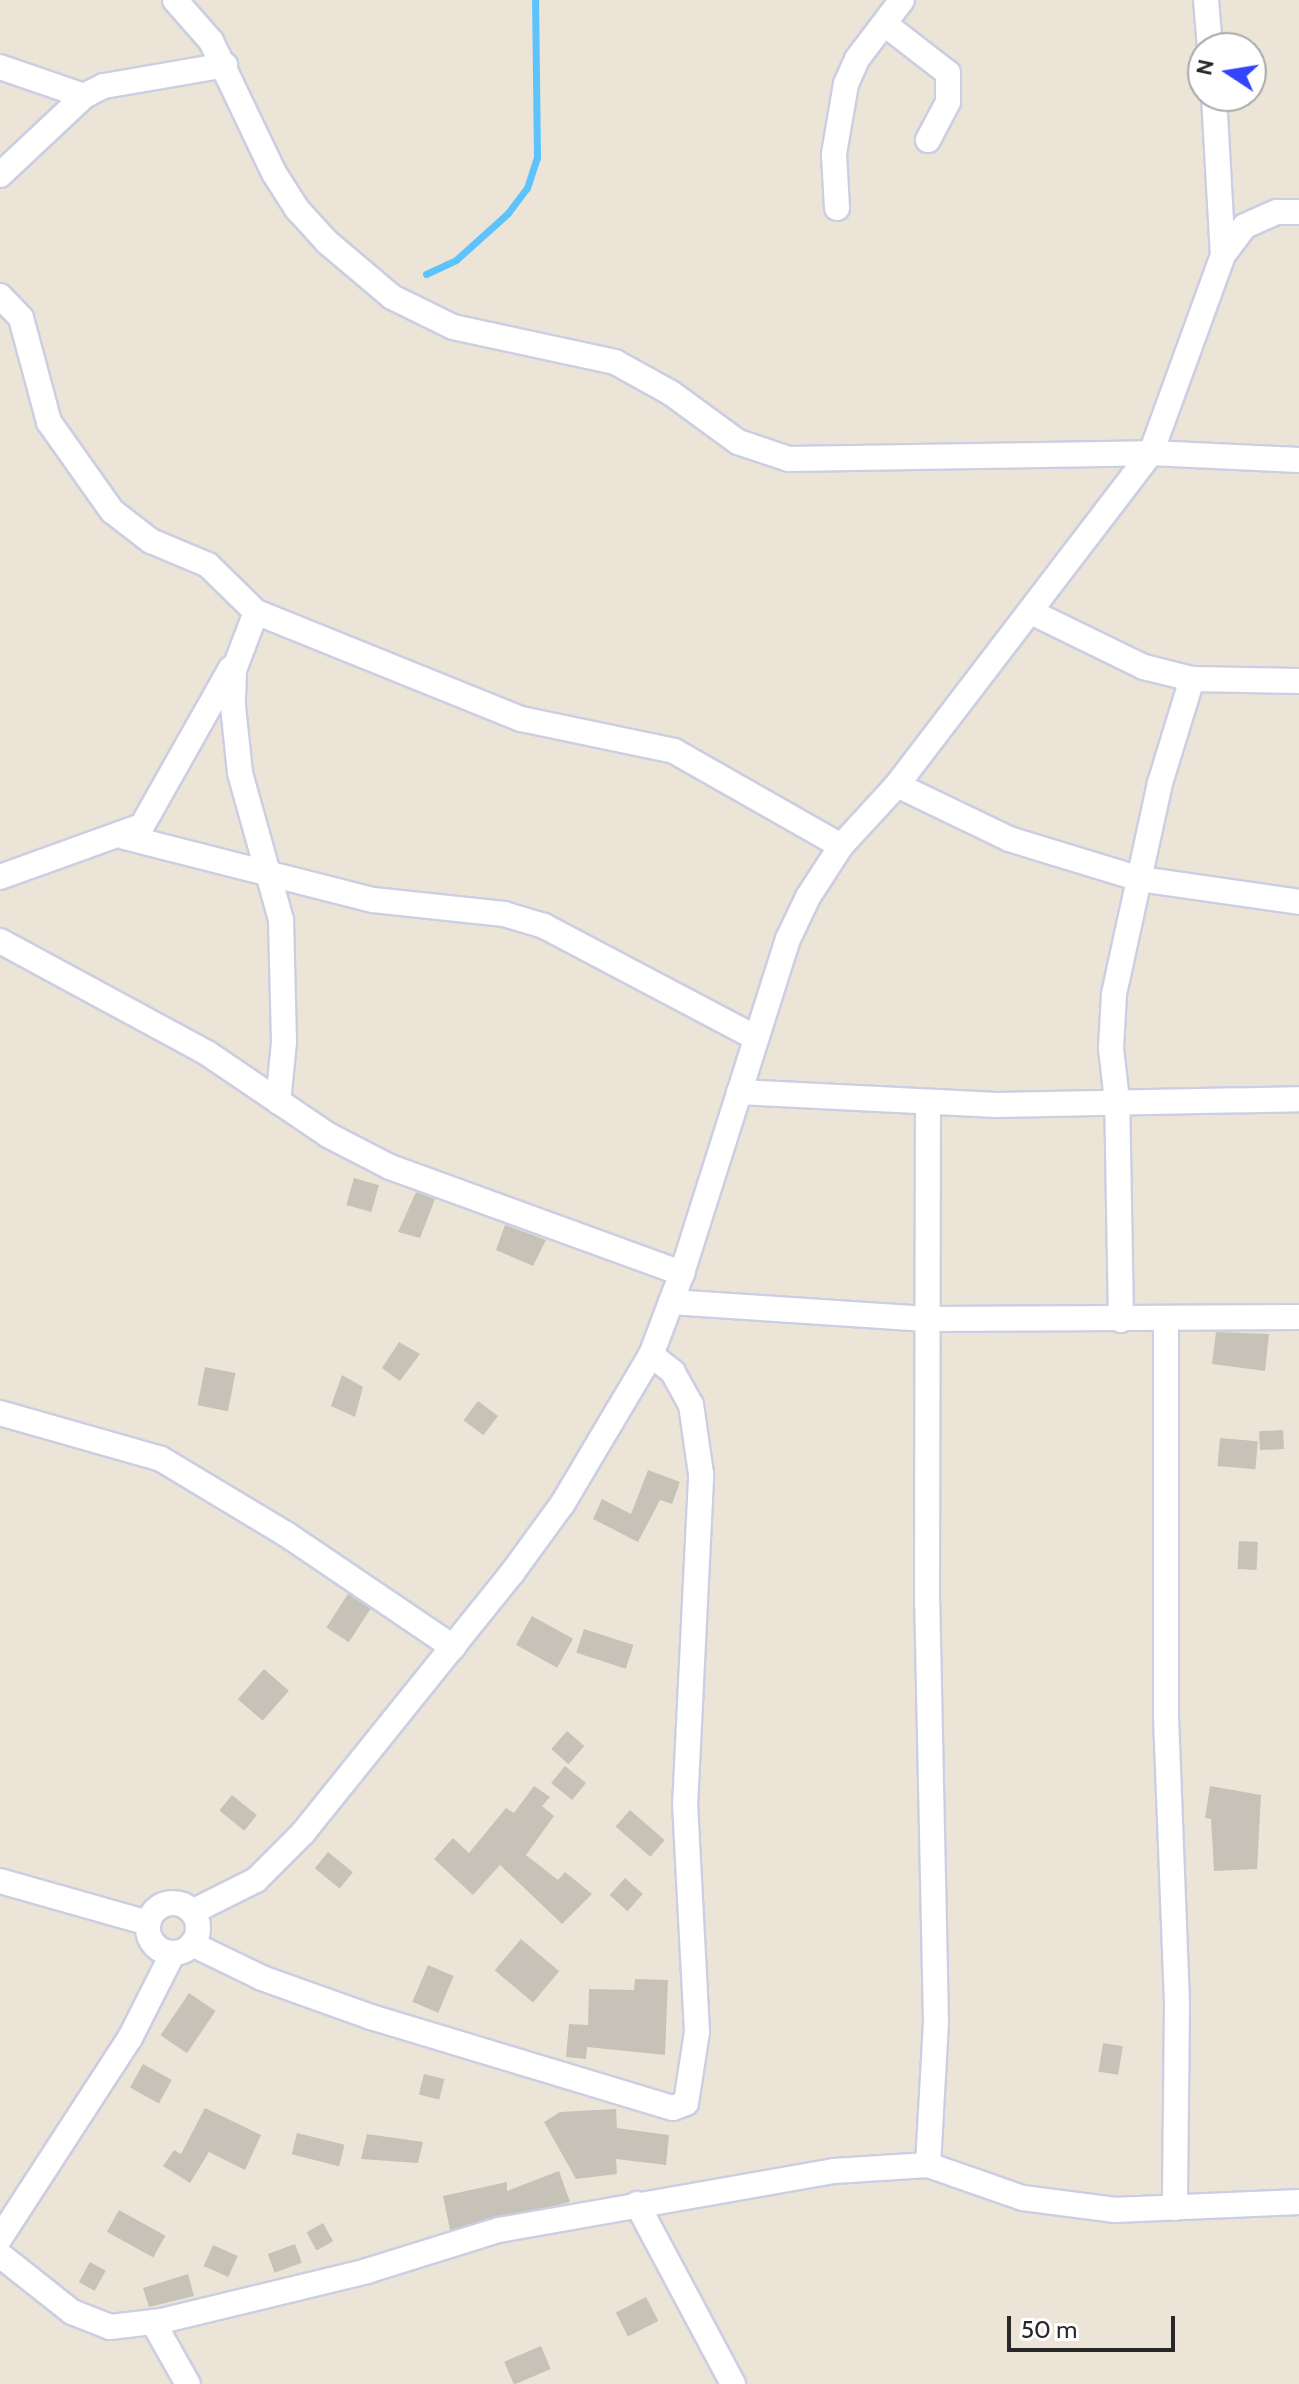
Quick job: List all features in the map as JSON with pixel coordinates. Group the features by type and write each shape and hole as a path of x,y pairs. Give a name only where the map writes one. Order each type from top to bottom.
{"street":[{"path":"175,0 211,41 274,173 297,209 327,242 382,289 439,322 615,362 671,393 738,442 789,459 1151,453 1299,460"},
{"path":"837,208 834,154 846,84 857,59 886,25 902,0"},
{"path":"1206,0 1209,32"},
{"path":"886,25 948,73 948,102 928,140"},
{"path":"0,175 84,96 123,81 225,65"},
{"path":"0,67 84,96"},
{"path":"1215,112 1223,255"},
{"path":"192,1912 232,1895 275,1861 453,1647 563,1503 651,1355 682,1273 788,939 841,846 897,785 1151,453 1223,255 1245,226 1277,212 1299,212"},
{"path":"0,296 21,318 49,422 112,511 151,541 208,565 256,612 521,719 674,751 841,846"},
{"path":"0,877 40,859 125,837 146,821 239,652 256,612"},
{"path":"1031,612 1106,652 1192,679 1299,681"},
{"path":"239,652 233,689 240,773 281,920 284,969 278,1102"},
{"path":"1121,1320 1117,1101 1111,1048 1114,994 1160,783 1192,679"},
{"path":"897,785 1009,839 1140,879 1299,902"},
{"path":"125,837 270,878 373,900 504,914 544,926 756,1038"},
{"path":"0,941 207,1053 278,1102 390,1167 682,1273"},
{"path":"739,1092 928,1102 1299,1099"},
{"path":"928,1102 930,1319 927,1634 936,2022 928,2165"},
{"path":"671,1302 930,1319 1299,1317"},
{"path":"1166,1320 1166,1717 1177,2005 1175,2208"},
{"path":"148,1923 153,1944 182,1948 371,2017 673,2108 686,2103 697,2032 685,1806 701,1474 691,1405 673,1372 651,1355"},
{"path":"0,1413 161,1459 286,1534 453,1647"},
{"path":"0,1881 148,1923"},
{"path":"0,2238 130,2038 182,1948 197,1934 192,1912 183,1906 162,1906 148,1923"},
{"path":"0,2255 88,2322 110,2327 153,2322 367,2271 499,2230 834,2171 928,2165 1023,2198 1115,2210 1299,2202"},
{"path":"637,2204 733,2384"},
{"path":"153,2322 188,2384"}],"building":[{"path":"354,1178 379,1185 371,1212 346,1205"},
{"path":"416,1192 435,1199 420,1238 398,1232"},
{"path":"505,1225 546,1240 533,1266 496,1250"},
{"path":"1216,1332 1269,1334 1265,1371 1212,1364"},
{"path":"399,1342 420,1354 400,1381 382,1368"},
{"path":"205,1367 235,1373 228,1411 198,1405"},
{"path":"342,1375 363,1387 355,1417 331,1406"},
{"path":"478,1401 498,1416 484,1435 464,1420"},
{"path":"1283,1430 1284,1449 1260,1450 1259,1431"},
{"path":"1220,1438 1258,1441 1255,1469 1218,1466"},
{"path":"648,1470 680,1482 672,1504 660,1500 638,1542 593,1519 602,1499 631,1514"},
{"path":"1239,1541 1258,1542 1257,1570 1238,1569"},
{"path":"348,1594 371,1609 349,1642 326,1628"},
{"path":"532,1616 573,1639 557,1668 516,1645"},
{"path":"584,1629 633,1645 626,1669 576,1653"},
{"path":"264,1669 289,1691 263,1721 238,1699"},
{"path":"567,1731 584,1746 569,1764 551,1749"},
{"path":"565,1766 586,1783 572,1800 551,1783"},
{"path":"534,1786 550,1797 542,1806 554,1816 526,1855 558,1880 565,1872 592,1894 562,1924 500,1865 473,1895 434,1859 453,1838 469,1853 506,1808 514,1813"},
{"path":"1210,1786 1261,1795 1257,1869 1214,1871 1211,1819 1205,1818"},
{"path":"232,1795 257,1815 244,1831 219,1811"},
{"path":"630,1810 665,1840 650,1857 616,1827"},
{"path":"328,1852 353,1872 340,1888 315,1868"},
{"path":"625,1878 643,1894 627,1911 610,1895"},
{"path":"521,1939 559,1971 533,2003 495,1970"},
{"path":"428,1965 454,1976 438,2013 412,2002"},
{"path":"635,1979 668,1980 665,2055 587,2047 586,2059 566,2057 569,2024 588,2025 589,1989 634,1990"},
{"path":"189,1993 216,2011 187,2053 160,2035"},
{"path":"1103,2043 1123,2046 1118,2075 1098,2072"},
{"path":"143,2064 172,2080 159,2104 130,2088"},
{"path":"424,2074 444,2079 439,2099 419,2094"},
{"path":"205,2108 261,2135 245,2170 209,2152 190,2183 163,2166 174,2150 181,2154"},
{"path":"616,2109 617,2128 669,2135 666,2165 616,2159 617,2174 576,2179 544,2122 560,2112"},
{"path":"297,2133 345,2145 339,2166 292,2154"},
{"path":"367,2134 423,2142 418,2163 361,2159"},
{"path":"559,2171 570,2202 450,2230 443,2196 507,2182 507,2191"},
{"path":"119,2210 165,2236 153,2258 107,2232"},
{"path":"323,2223 333,2241 317,2251 306,2232"},
{"path":"295,2244 302,2263 275,2273 268,2254"},
{"path":"213,2245 238,2256 228,2277 204,2266"},
{"path":"90,2262 106,2271 95,2291 79,2282"},
{"path":"188,2274 194,2296 149,2307 143,2288"},
{"path":"646,2297 658,2321 628,2336 616,2312"},
{"path":"541,2346 551,2369 514,2384 504,2362"}],"waterway":[{"path":"426,274 456,260 508,213 527,188 537,158 535,0"}]}
